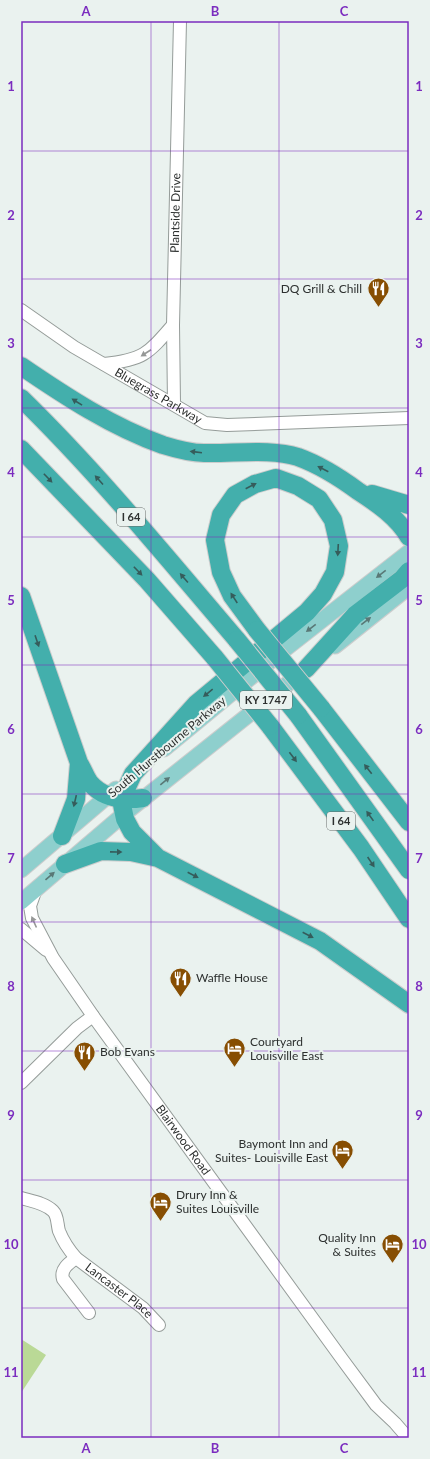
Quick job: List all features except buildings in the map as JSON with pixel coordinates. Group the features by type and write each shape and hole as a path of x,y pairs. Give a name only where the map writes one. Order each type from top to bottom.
{"highway":[{"path":"21,366 86,408 126,429 162,444 188,451 203,453 263,453 297,457 327,470 356,489 393,517 402,525 409,537"},
{"name":"I 64","path":"21,398 60,436 237,640 298,715 409,870"},
{"name":"I 64","path":"21,449 147,580 215,658 270,726 361,848 409,919"},
{"path":"117,803 133,774 196,704 307,612 323,594 335,572 338,546 333,520 319,499 298,486 276,478 255,484 235,495 221,515 215,540 221,572 232,596 257,630 321,708 409,822"},
{"path":"356,489 394,502 409,505"},
{"path":"306,669 355,615 402,579 409,571"},
{"path":"21,596 79,763 90,783 117,803 132,832 158,858"},
{"path":"62,836 76,799 79,763"},
{"path":"117,803 143,798"},
{"path":"64,864 101,851 131,852 158,858 320,941 409,1004"}],"main road":[{"name":"South Hurstbourne Parkway","path":"133,774 285,648 409,552"},
{"name":"South Hurstbourne Parkway","path":"143,798 409,587"},
{"name":"South Hurstbourne Parkway","path":"21,870 62,836 117,803"},
{"name":"South Hurstbourne Parkway","path":"21,902 64,864 117,803"}],"street":[{"name":"Plantside Drive","path":"174,404 173,325 180,21"},
{"name":"Bluegrass Parkway","path":"21,310 74,347 200,420 217,425 409,418"},
{"path":"104,364 119,363 137,359 151,350 173,325"},
{"name":"Blairwood Road","path":"36,889 30,906 32,918 50,953 93,1016 342,1359 376,1405 408,1438"},
{"name":"Blairwood Road","path":"21,929 50,953"},
{"path":"21,1083 77,1028 93,1016"},
{"name":"Lancaster Place","path":"21,1198 44,1205 54,1211 57,1216 60,1232 69,1250 76,1258 144,1308 159,1325"},
{"name":"Lancaster Place","path":"76,1258 63,1269 62,1276 89,1313"}],"green space":[{"path":"21,1339 46,1355 21,1393"}],"place":[{"name":"DQ Grill & Chill","path":"378,308"},
{"name":"Waffle House","path":"180,998"},
{"name":"Courtyard Louisville East","path":"234,1068"},
{"name":"Bob Evans","path":"85,1072"},
{"name":"Baymont Inn and Suites- Louisville East","path":"343,1170"},
{"name":"Drury Inn & Suites Louisville","path":"161,1222"},
{"name":"Quality Inn & Suites","path":"392,1264"}]}
